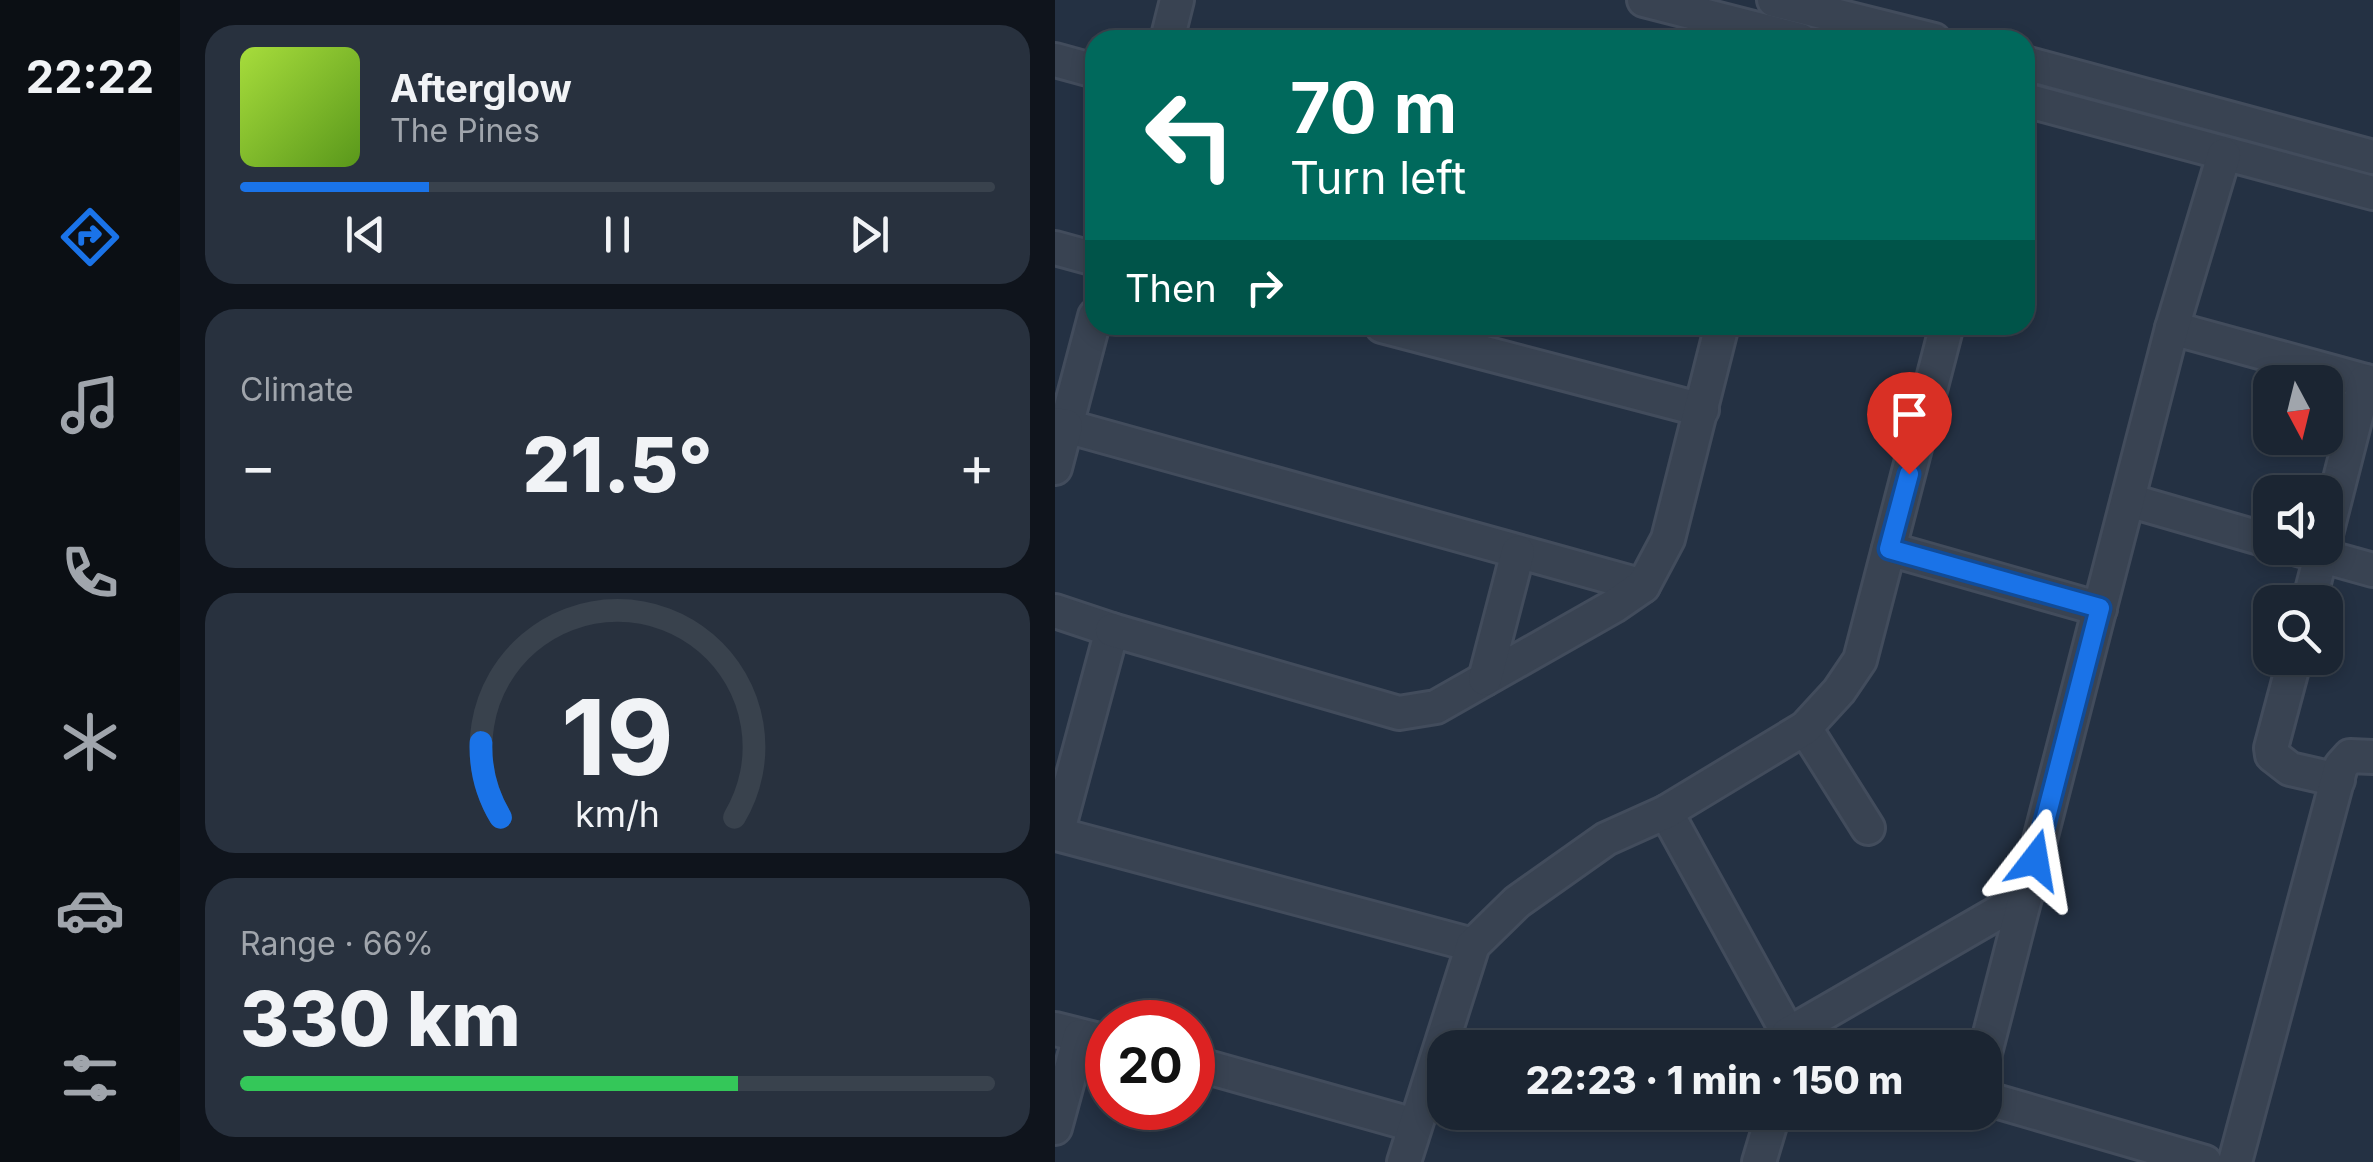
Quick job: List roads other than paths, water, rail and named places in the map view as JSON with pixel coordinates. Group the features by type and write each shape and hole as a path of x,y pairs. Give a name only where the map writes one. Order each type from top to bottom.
{"lane":[{"path":"1170,30 1177,0"},
{"path":"1643,0 1760,30"},
{"path":"1774,0 1894,30"},
{"path":"1055,60 1085,68"},
{"path":"2035,66 2373,157"},
{"path":"2035,103 2373,194"},
{"path":"1991,1030 2172,328 2223,155"},
{"path":"1055,248 1085,257"},
{"path":"2172,328 2369,382 2339,475"},
{"path":"1055,468 1061,425 1089,335"},
{"path":"1416,335 1702,410"},
{"path":"1055,611 1399,713 1436,707 1615,606 1643,586 1668,540 1720,335"},
{"path":"1403,1162 1473,946 1517,902 1559,871 1606,839 1665,812 1805,728 1839,691 1859,660 1944,335"},
{"path":"1061,425 1643,586"},
{"path":"2128,500 2253,536"},
{"path":"1889,549 2100,608"},
{"path":"1485,679 1518,552"},
{"path":"2343,558 2373,570"},
{"path":"1112,630 1056,837 1473,946"},
{"path":"2290,675 2271,748 2273,755 2290,769 2337,780"},
{"path":"1805,728 1868,828"},
{"path":"2235,1162 2337,780 2345,758 2355,754 2373,758"},
{"path":"1665,812 1788,1030"},
{"path":"1815,1030 2025,896"},
{"path":"1055,1128 1081,1036"},
{"path":"1215,1069 1414,1124"},
{"path":"2002,1103 2205,1162"},
{"path":"1759,1162 1769,1130"}]}
